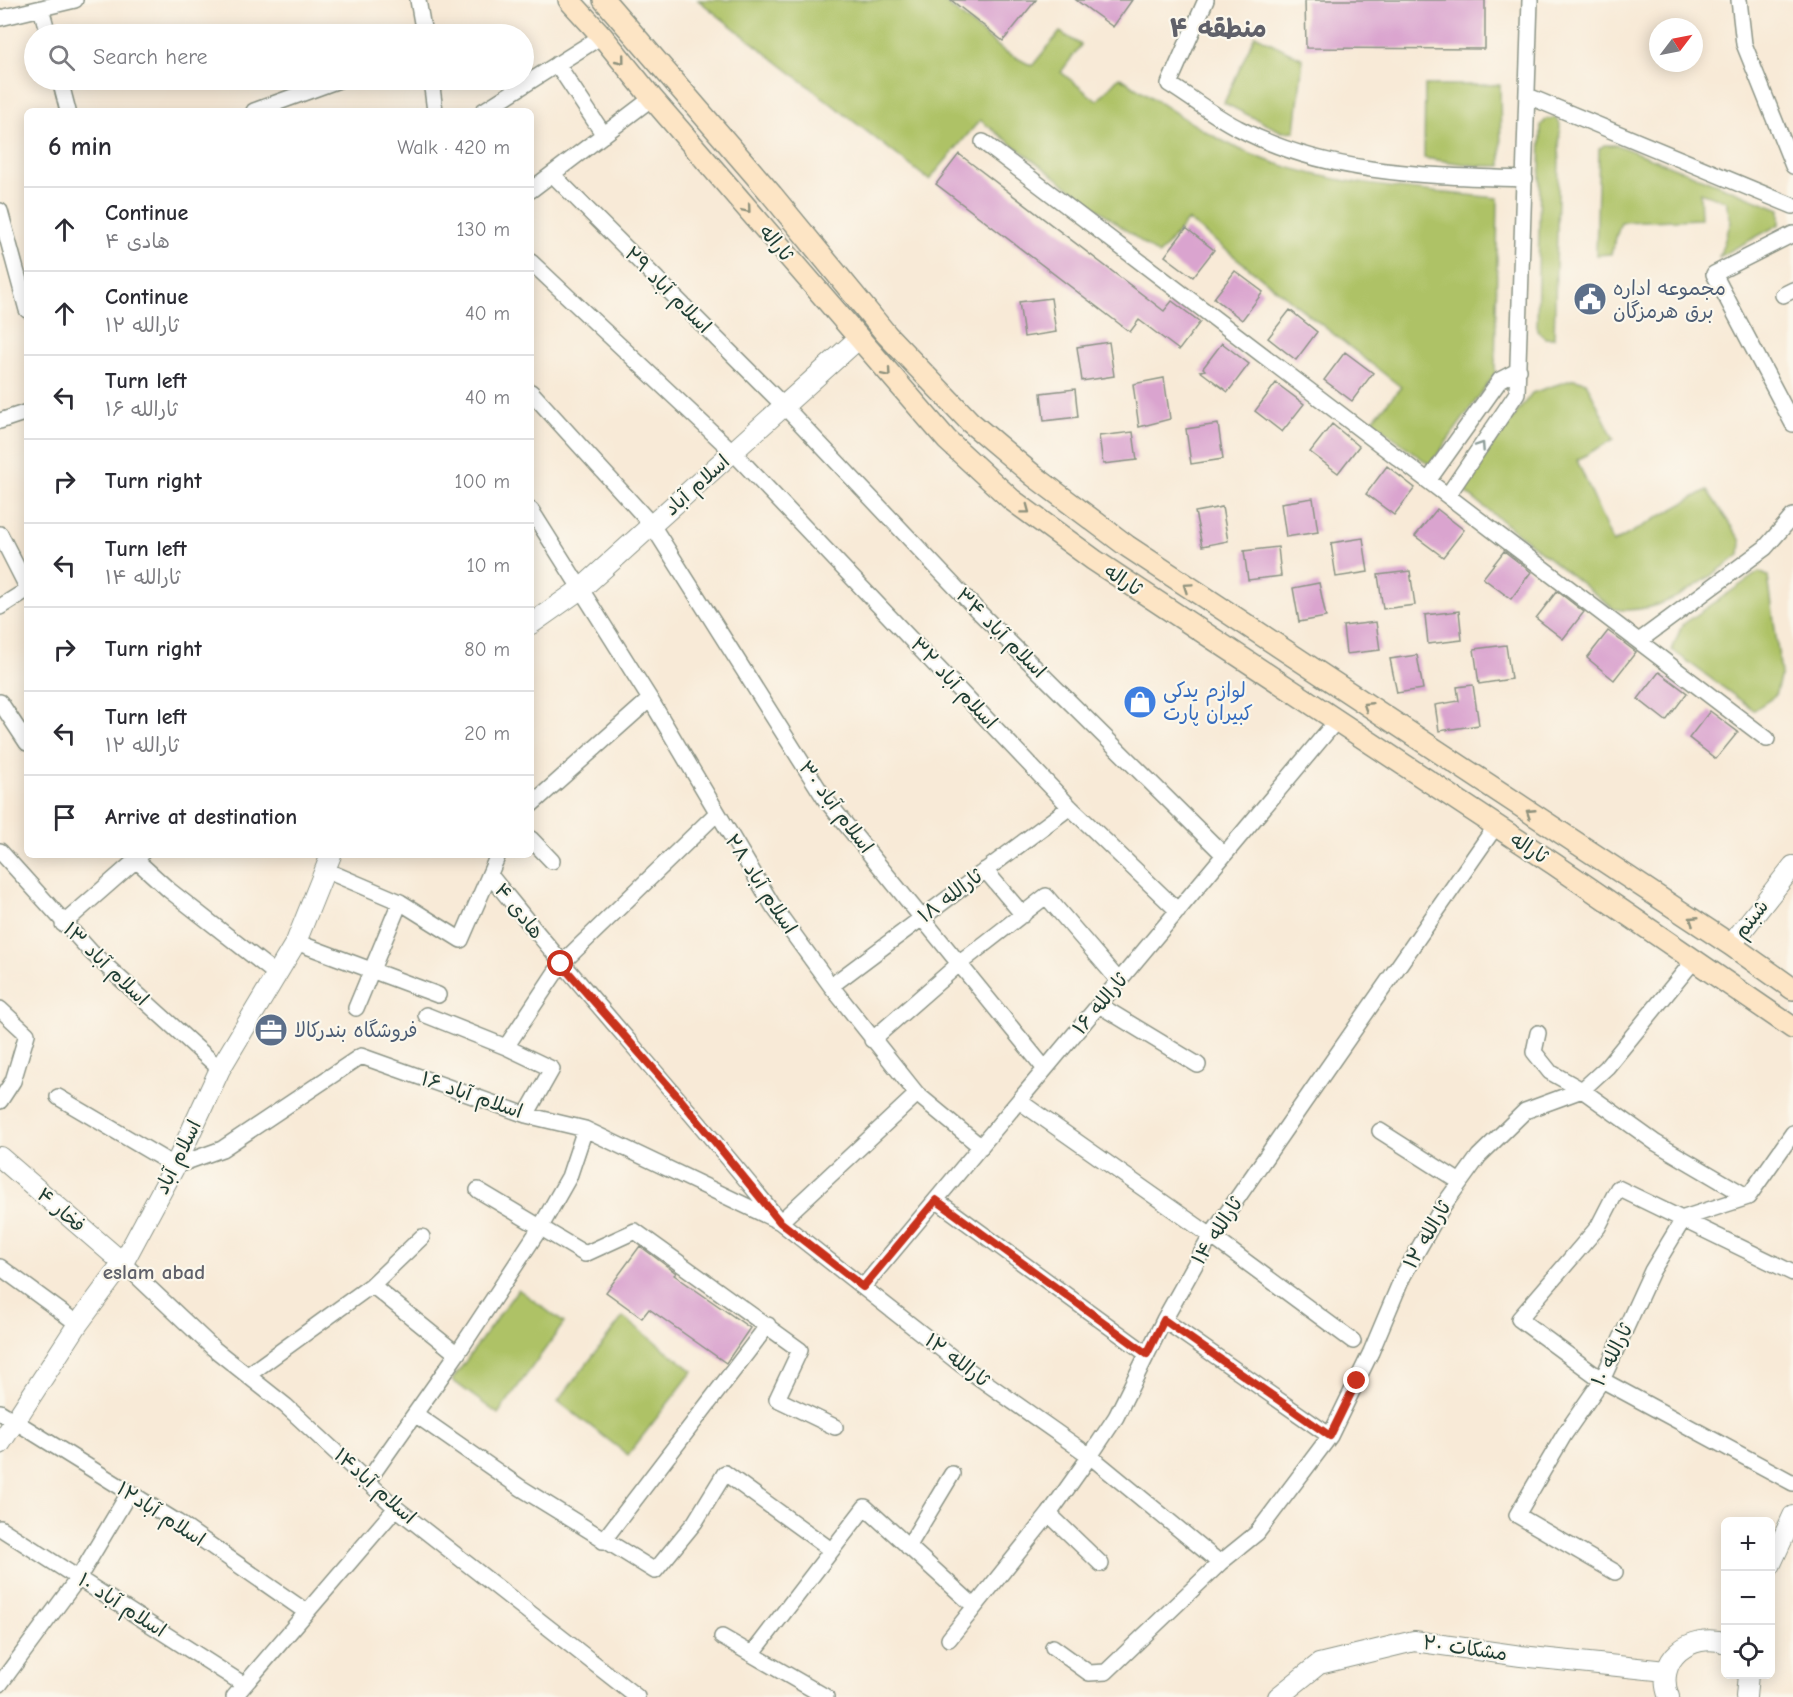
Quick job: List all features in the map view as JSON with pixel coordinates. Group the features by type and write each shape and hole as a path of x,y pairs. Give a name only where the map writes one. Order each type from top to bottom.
{"main road":[{"name":"ثاراله","path":"569,0 947,440 1012,500 1094,560 1695,959 1793,1028"},
{"name":"ثاراله","path":"604,0 772,195 887,334 970,422 1043,483 1127,546 1218,608 1731,945 1793,989"},
{"path":"1202,633 1218,608"}],"street":[{"path":"0,18 75,0"},
{"path":"418,0 422,24"},
{"path":"1206,0 1169,84 1239,129 1304,155 1356,167 1405,174 1525,179"},
{"path":"1448,495 1517,393 1520,370 1530,0"},
{"path":"1739,0 1744,44 1791,157"},
{"path":"40,8 45,24"},
{"path":"534,79 602,36"},
{"path":"557,64 604,135"},
{"path":"63,90 67,108"},
{"path":"262,108 312,90"},
{"path":"432,90 435,108"},
{"path":"488,108 516,90"},
{"path":"1528,96 1793,206"},
{"path":"534,188 652,98"},
{"path":"983,141 1767,739"},
{"name":"اسلام آباد ۲۹","path":"552,174 784,406"},
{"path":"0,211 24,299"},
{"path":"1793,234 1714,274 1793,424"},
{"name":"اسلام آباد ۳۲","path":"534,265 733,452 1070,807 1178,910"},
{"name":"اسلام آباد","path":"534,622 582,588 858,339"},
{"path":"1428,481 1500,380 1520,370"},
{"name":"اسلام آباد ۳۰","path":"534,395 652,525 825,799 1045,1070"},
{"name":"اسلام آباد ۳۴","path":"784,406 978,611 1224,855"},
{"path":"0,421 24,413"},
{"path":"1640,641 1765,548 1793,516"},
{"name":"اسلام آباد ۲۸","path":"534,520 582,588 773,906 831,986 917,1094 981,1147"},
{"path":"0,534 24,582"},
{"path":"0,607 24,590"},
{"path":"534,802 650,699"},
{"path":"0,702 24,738"},
{"name":"ثارالله ۱۶","path":"863,1287 1337,720"},
{"name":"ثارالله ۱۸","path":"831,986 1070,807"},
{"path":"506,1047 561,964 716,814"},
{"name":"ثارالله ۱۴","path":"949,1639 1049,1514 1090,1456 1116,1417 1164,1320 1212,1236 1495,827"},
{"path":"534,842 552,861"},
{"name":"اسلام آباد ۱۳","path":"0,851 63,924 136,995 220,1069"},
{"path":"63,924 138,858 169,890 276,974"},
{"path":"328,862 400,902 461,940 497,858"},
{"name":"اسلام آباد","path":"0,1444 7,1418 123,1263 175,1166 220,1069 296,942 328,862"},
{"name":"شبنم","path":"1731,945 1793,866"},
{"path":"985,870 1023,915"},
{"name":"هادی ۴","path":"489,875 561,964 673,1091 780,1222"},
{"path":"873,1040 960,963 1046,896 1119,981"},
{"path":"356,1008 400,902"},
{"path":"296,942 438,995"},
{"name":"ثارالله ۱۲","path":"1053,1647 1089,1674 1106,1672 1220,1563 1257,1533 1330,1436 1403,1276 1443,1206 1479,1156 1525,1111 1582,1090 1607,1067 1695,959"},
{"path":"1099,1005 1198,1065"},
{"path":"0,1009 27,1034 13,1081 0,1101"},
{"path":"426,1015 506,1047 552,1069 526,1115"},
{"path":"1538,1033 1534,1052 1540,1063 1550,1072 1582,1090 1656,1143 1748,1197"},
{"name":"اسلام آباد ۱۶","path":"175,1166 222,1149 361,1056 526,1115 585,1130 780,1222"},
{"path":"780,1222 917,1094"},
{"path":"57,1096 175,1166"},
{"path":"1019,1101 1212,1236 1353,1341"},
{"path":"367,1482 457,1354 540,1228 569,1177 585,1130"},
{"path":"1380,1131 1460,1182"},
{"path":"1684,1218 1748,1197 1793,1133"},
{"name":"فخار ۴","path":"0,1157 123,1263"},
{"path":"1793,1273 1684,1218 1618,1188 1598,1227 1519,1319 1602,1380 1793,1483"},
{"path":"478,1190 585,1254 635,1231 800,1350 777,1399 835,1427"},
{"path":"936,1200 1147,1354"},
{"name":"ثارالله ۱۰","path":"1615,1572 1516,1515 1564,1435 1602,1380 1652,1271 1684,1218"},
{"name":"ثارالله ۱۲","path":"780,1222 968,1370 1090,1456 1220,1563"},
{"path":"248,1375 372,1285 422,1237"},
{"name":"اسلام آباد۱۴","path":"123,1263 213,1348 286,1406 396,1508 637,1697"},
{"path":"0,1267 78,1324"},
{"path":"372,1285 457,1354"},
{"path":"1164,1320 1330,1436"},
{"path":"603,1541 768,1325"},
{"path":"415,1414 603,1541 655,1571 695,1521 725,1473 831,1550"},
{"name":"اسلام آباد۱۲","path":"7,1418 129,1492 305,1611"},
{"path":"908,1547 952,1474"},
{"path":"0,1684 79,1577 129,1492"},
{"path":"752,1654 865,1507 974,1606"},
{"path":"238,1691 396,1508"},
{"path":"1049,1514 1101,1564"},
{"path":"1775,1555 1793,1516"},
{"name":"اسلام آباد ۱۰","path":"0,1528 79,1577 238,1691"},
{"path":"722,1637 825,1697"},
{"name":"مشکات ۲۰","path":"1278,1697 1319,1664 1414,1641 1521,1656 1666,1671"},
{"path":"1669,1697 1665,1683 1666,1671 1676,1653 1694,1641 1721,1642"},
{"path":"1746,1697 1748,1679"}],"green space":[{"path":"698,0 942,0 1004,51 1032,66 1060,32 1081,45 1061,72 1097,101 1119,77 1221,140 1287,167 1356,182 1498,198 1495,374 1430,465 1372,421 1401,387 1188,220 1159,255 980,120 929,180"},
{"path":"1255,35 1303,59 1295,131 1282,132 1224,103"},
{"path":"1425,85 1500,85 1501,166 1478,166 1424,158"},
{"path":"1556,118 1560,124 1554,338 1545,338 1537,330 1541,125 1547,119"},
{"path":"1604,145 1617,145 1780,209 1780,224 1719,257 1731,222 1726,201 1700,192 1701,219 1621,222 1611,254 1596,255 1599,149"},
{"path":"1574,379 1586,382 1614,439 1577,460 1613,543 1707,490 1741,541 1740,555 1696,586 1665,602 1632,610 1614,609 1460,488 1532,393"},
{"path":"1759,572 1768,576 1781,674 1775,696 1754,710 1672,650 1682,625"},
{"path":"518,1289 564,1323 498,1414 452,1380"},
{"path":"623,1317 693,1371 628,1455 558,1401"}],"building":[{"path":"951,0 1036,0 1003,41"},
{"path":"1076,0 1132,0 1113,27"},
{"path":"1305,0 1485,0 1485,49 1306,48"},
{"path":"959,154 1164,311 1172,301 1200,322 1179,350 1139,320 1130,332 936,184"},
{"path":"1186,228 1214,250 1193,277 1165,256"},
{"path":"1235,271 1263,292 1242,320 1214,298"},
{"path":"1051,298 1056,332 1024,337 1019,302"},
{"path":"1290,310 1317,332 1296,360 1268,338"},
{"path":"1109,342 1114,376 1082,381 1077,347"},
{"path":"1222,343 1249,364 1228,392 1200,371 1205,370 1203,368"},
{"path":"1345,352 1373,373 1352,401 1324,380"},
{"path":"1164,378 1170,419 1139,427 1133,384"},
{"path":"1276,383 1304,404 1282,432 1255,411"},
{"path":"1075,389 1078,417 1044,421 1041,393"},
{"path":"1218,424 1223,459 1191,464 1186,429"},
{"path":"1332,424 1359,446 1338,473 1310,452"},
{"path":"1133,432 1137,460 1103,464 1099,436"},
{"path":"1387,466 1415,488 1394,515 1366,494"},
{"path":"1313,498 1318,532 1286,537 1281,503"},
{"path":"1222,507 1228,541 1202,546 1195,512"},
{"path":"1437,509 1464,530 1443,557 1415,536"},
{"path":"1363,538 1368,572 1336,577 1331,543"},
{"path":"1278,547 1281,576 1248,580 1244,551"},
{"path":"1504,551 1531,572 1511,599 1483,578"},
{"path":"1410,571 1415,605 1383,609 1378,575"},
{"path":"1319,583 1326,617 1299,622 1293,588"},
{"path":"1557,591 1584,612 1563,639 1536,618"},
{"path":"1459,611 1462,640 1428,644 1425,615"},
{"path":"1376,622 1380,650 1346,654 1343,626"},
{"path":"1608,631 1636,652 1614,680 1587,658"},
{"path":"1506,645 1511,679 1479,684 1474,649"},
{"path":"1417,655 1423,689 1397,693 1390,659"},
{"path":"1659,672 1687,693 1666,721 1638,699"},
{"path":"1473,685 1479,725 1439,731 1435,705 1459,701 1457,687"},
{"path":"1710,711 1738,732 1716,759 1689,738"},
{"path":"640,1246 676,1273 674,1275 750,1328 726,1363 649,1309 642,1318 606,1292"}],"place":[{"name":"مجموعه اداره برق هرمزگان","path":"1590,299"},
{"name":"لوازم یدکی کبیران پارت","path":"1140,702"},
{"name":"فروشگاه بندرکالا","path":"271,1030"}],"district":[{"name":"منطقه ۴","path":"1218,29"},
{"name":"eslam abad","path":"154,1272"}],"route":[{"path":"561,964 680,1099 780,1222 863,1287 936,1200 1147,1354 1164,1320 1330,1436 1357,1381"}]}
